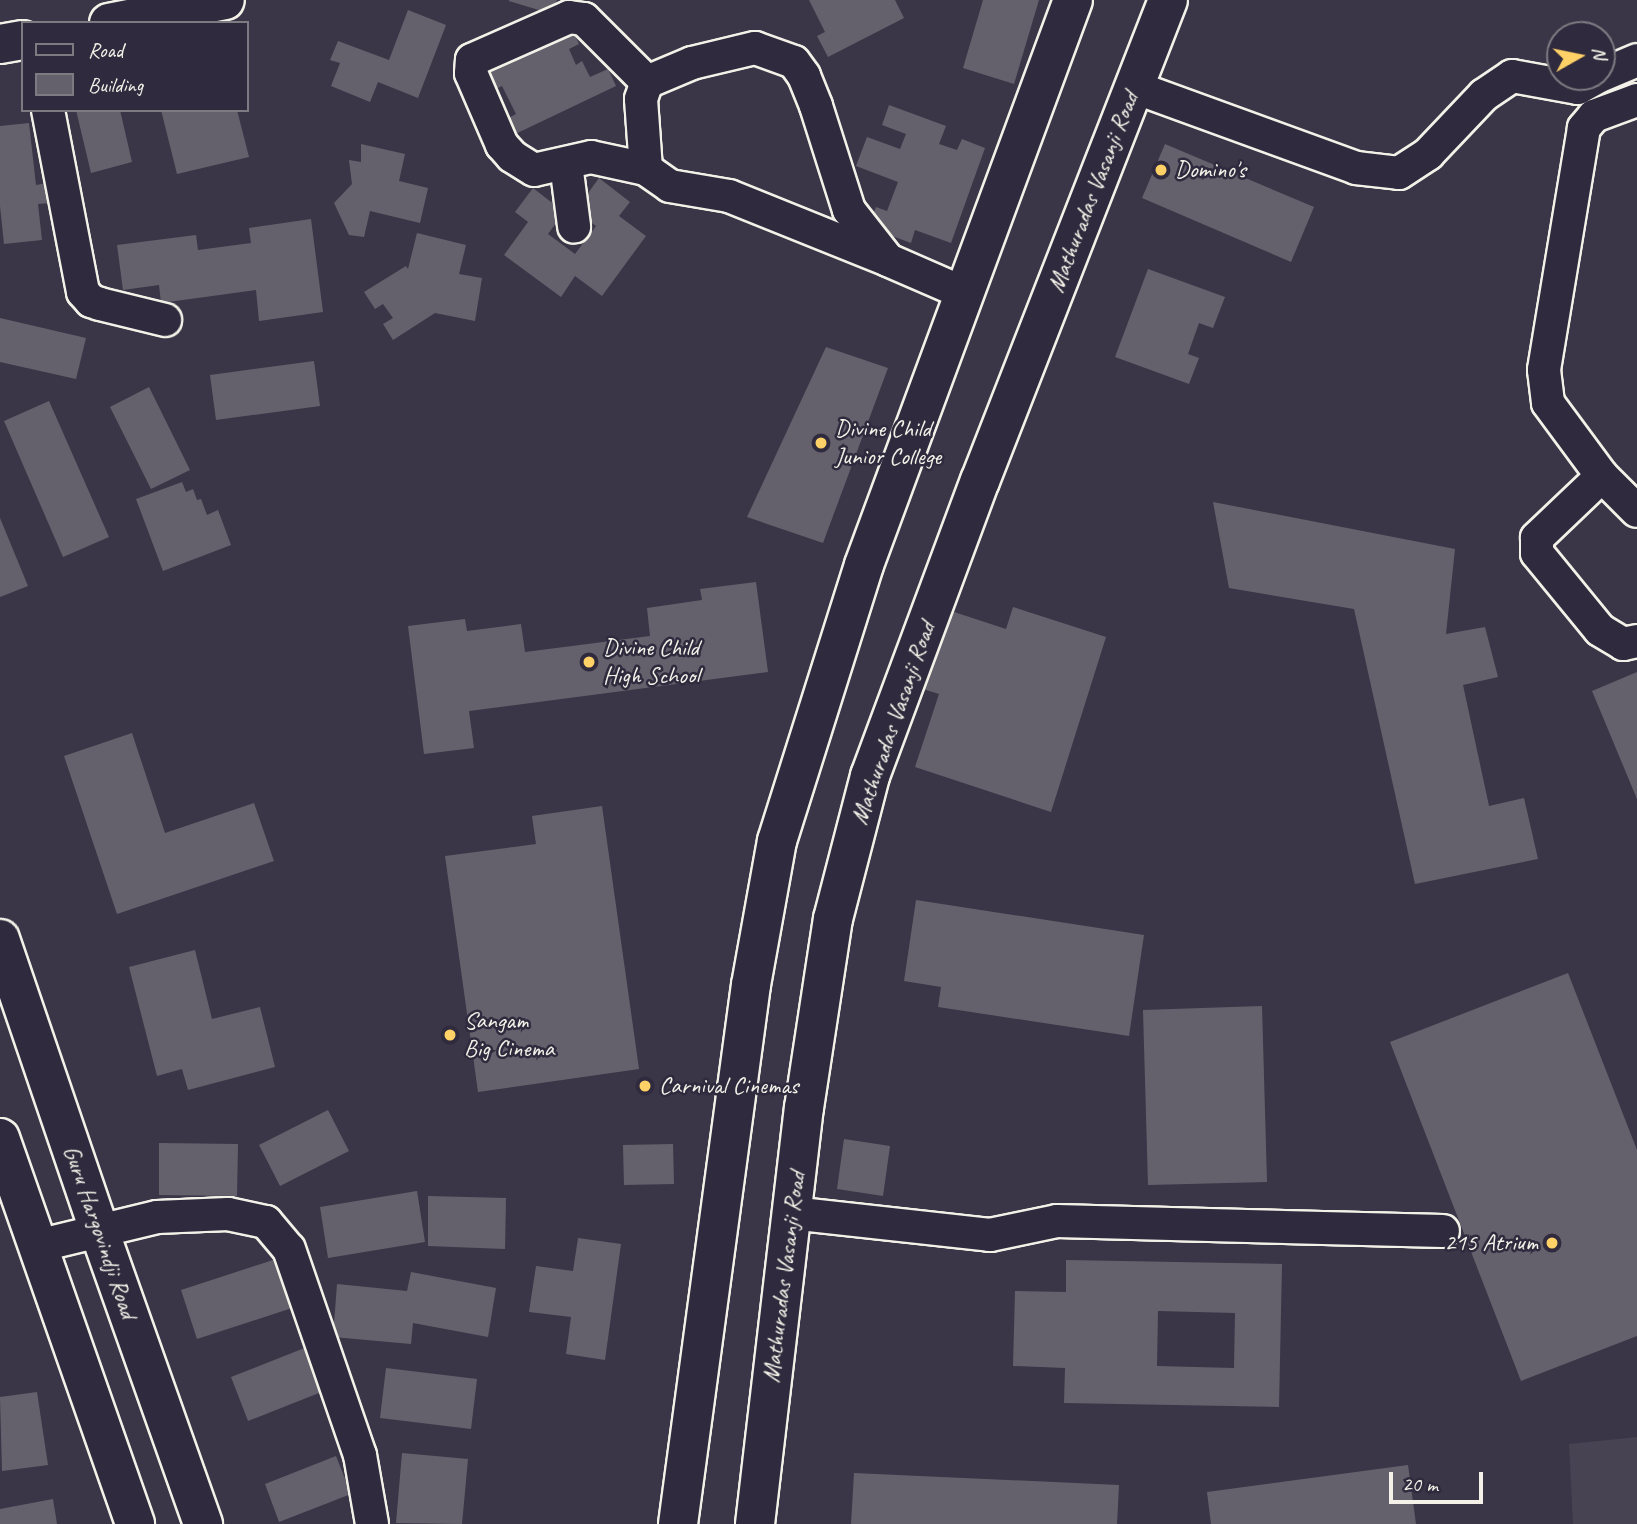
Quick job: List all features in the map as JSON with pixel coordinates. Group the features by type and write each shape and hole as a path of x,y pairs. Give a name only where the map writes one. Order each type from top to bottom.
{"main road":[{"path":"119,21 225,0"},
{"path":"678,1524 751,985 778,841 864,565 1073,0"},
{"name":"Mathuradas Vasanji Road","path":"755,1524 792,1213 832,919 870,776 985,469 1168,0"},
{"path":"0,44 21,40"},
{"name":"Guru Hargovindji Road","path":"0,939 203,1524"},
{"path":"0,1138 135,1524"}],"street":[{"path":"647,82 584,19 569,17 472,60 471,73 502,145 512,156 534,170 591,157 646,169 670,186 729,196 964,293"},
{"path":"646,169 641,99 647,82 692,63 755,48 794,62 804,76 816,106 849,210 888,260"},
{"path":"1616,69 1637,60"},
{"path":"1134,87 1356,168 1399,173 1428,154 1484,95 1512,76 1546,82"},
{"path":"1637,100 1594,116 1584,128 1544,370 1548,403 1602,476 1637,511"},
{"path":"48,112 83,292 91,301 165,320"},
{"path":"566,163 574,226"},
{"path":"1602,476 1537,538 1537,553 1600,630 1623,644 1637,641"},
{"path":"792,1213 990,1235 1057,1222 1443,1231"},
{"path":"37,1246 100,1233 157,1217 228,1214 266,1222 289,1249 360,1455 372,1524"}],"shaded area":[{"path":"1637,1437 1637,1524 1573,1524 1569,1444"}],"building":[{"path":"509,0 557,0 552,14 509,1"},
{"path":"809,0 895,0 904,18 828,57 817,36 825,32"},
{"path":"983,0 1039,0 1014,84 963,68"},
{"path":"408,10 446,25 418,98 378,82 370,102 331,86 340,63 330,60 338,41 389,60"},
{"path":"569,23 579,44 569,49 576,65 582,61 590,77 608,69 616,86 509,137 501,122 516,114 502,86 487,93 476,68"},
{"path":"889,105 946,126 939,144 957,150 962,139 985,148 951,243 915,230 911,243 868,227 876,207 887,211 898,182 856,166 867,137 900,149 906,134 882,125"},
{"path":"76,112 120,112 132,162 91,173"},
{"path":"162,112 238,112 249,157 177,174"},
{"path":"29,123 36,185 48,183 50,203 38,204 42,240 4,244 0,206 0,126"},
{"path":"361,144 405,154 399,181 428,188 420,223 370,211 364,237 349,235 334,203 352,184 349,160 361,162"},
{"path":"1165,144 1314,207 1291,262 1142,198"},
{"path":"599,178 630,202 619,216 646,236 602,296 575,276 561,297 504,255 528,222 515,212 533,188 564,212 548,234 575,254 596,226 575,211"},
{"path":"311,219 323,312 259,321 256,290 161,303 159,285 123,290 117,245 196,235 198,250 251,243 249,228"},
{"path":"417,233 466,245 459,274 482,278 475,321 435,313 393,340 383,324 393,318 383,304 375,309 364,292 406,266 408,269"},
{"path":"1148,269 1225,297 1213,328 1199,323 1188,354 1199,358 1189,384 1115,357"},
{"path":"0,318 86,338 76,379 0,362"},
{"name":"Divine Child Junior College","path":"826,347 888,368 823,543 747,517"},
{"path":"314,361 320,406 216,420 210,375"},
{"path":"149,387 190,470 151,489 110,407"},
{"path":"49,401 109,537 63,557 4,421"},
{"path":"182,482 186,492 193,489 197,500 201,499 207,515 218,510 231,545 163,571 136,499"},
{"path":"1213,502 1455,549 1446,634 1485,627 1498,677 1463,685 1489,806 1524,798 1538,859 1415,884 1354,609 1229,588"},
{"path":"0,518 28,586 0,597"},
{"name":"Divine Child High School","path":"756,582 768,672 469,711 474,748 424,754 408,626 465,619 467,631 521,624 525,652 650,636 647,608 702,600 700,589"},
{"path":"1013,607 1106,637 1051,812 915,767 939,694 923,689 948,610 1006,629"},
{"path":"1637,672 1637,799 1592,691"},
{"path":"132,733 165,833 254,803 274,861 117,914 64,756"},
{"path":"602,806 639,1069 478,1092 445,856 536,844 532,816"},
{"path":"916,900 1144,935 1129,1036 938,1007 941,987 904,981"},
{"path":"195,950 212,1019 260,1007 275,1067 188,1090 182,1069 157,1076 129,967"},
{"name":"215 Atrium","path":"1568,973 1637,1150 1637,1336 1521,1381 1390,1042"},
{"path":"1262,1006 1267,1182 1148,1185 1143,1010"},
{"path":"328,1110 349,1151 280,1186 259,1145"},
{"path":"844,1139 890,1146 883,1196 837,1189"},
{"path":"159,1143 238,1144 237,1196 159,1195"},
{"path":"673,1144 674,1184 624,1185 623,1145"},
{"path":"417,1191 425,1242 328,1258 320,1207"},
{"path":"428,1196 506,1198 505,1249 428,1246"},
{"path":"578,1238 621,1244 605,1360 566,1354 571,1317 529,1312 536,1266 573,1271"},
{"path":"279,1258 295,1307 197,1339 181,1290"},
{"path":"1066,1260 1282,1264 1279,1407 1064,1403 1065,1368 1013,1366 1015,1291 1066,1292","holes":["1158,1311 1235,1313 1234,1368 1157,1366"]},
{"path":"411,1272 496,1288 488,1337 413,1323 411,1344 333,1337 337,1284 407,1291"},
{"path":"307,1347 324,1391 248,1421 231,1377"},
{"path":"386,1368 477,1379 471,1429 380,1418"},
{"path":"37,1392 48,1465 2,1471 0,1397"},
{"path":"402,1453 468,1459 462,1524 396,1523"},
{"path":"336,1456 351,1494 279,1522 265,1484"},
{"path":"1408,1465 1416,1524 1211,1524 1207,1492"},
{"path":"854,1473 1119,1485 1117,1524 851,1524"},
{"path":"53,1499 57,1524 0,1524 0,1509"}],"place":[{"name":"Domino's","path":"1161,170"},
{"name":"Divine Child Junior College","path":"821,443"},
{"name":"Divine Child High School","path":"589,662"},
{"name":"Sangam Big Cinema","path":"450,1035"},
{"name":"Carnival Cinemas","path":"645,1086"},
{"name":"215 Atrium","path":"1552,1243"}]}
